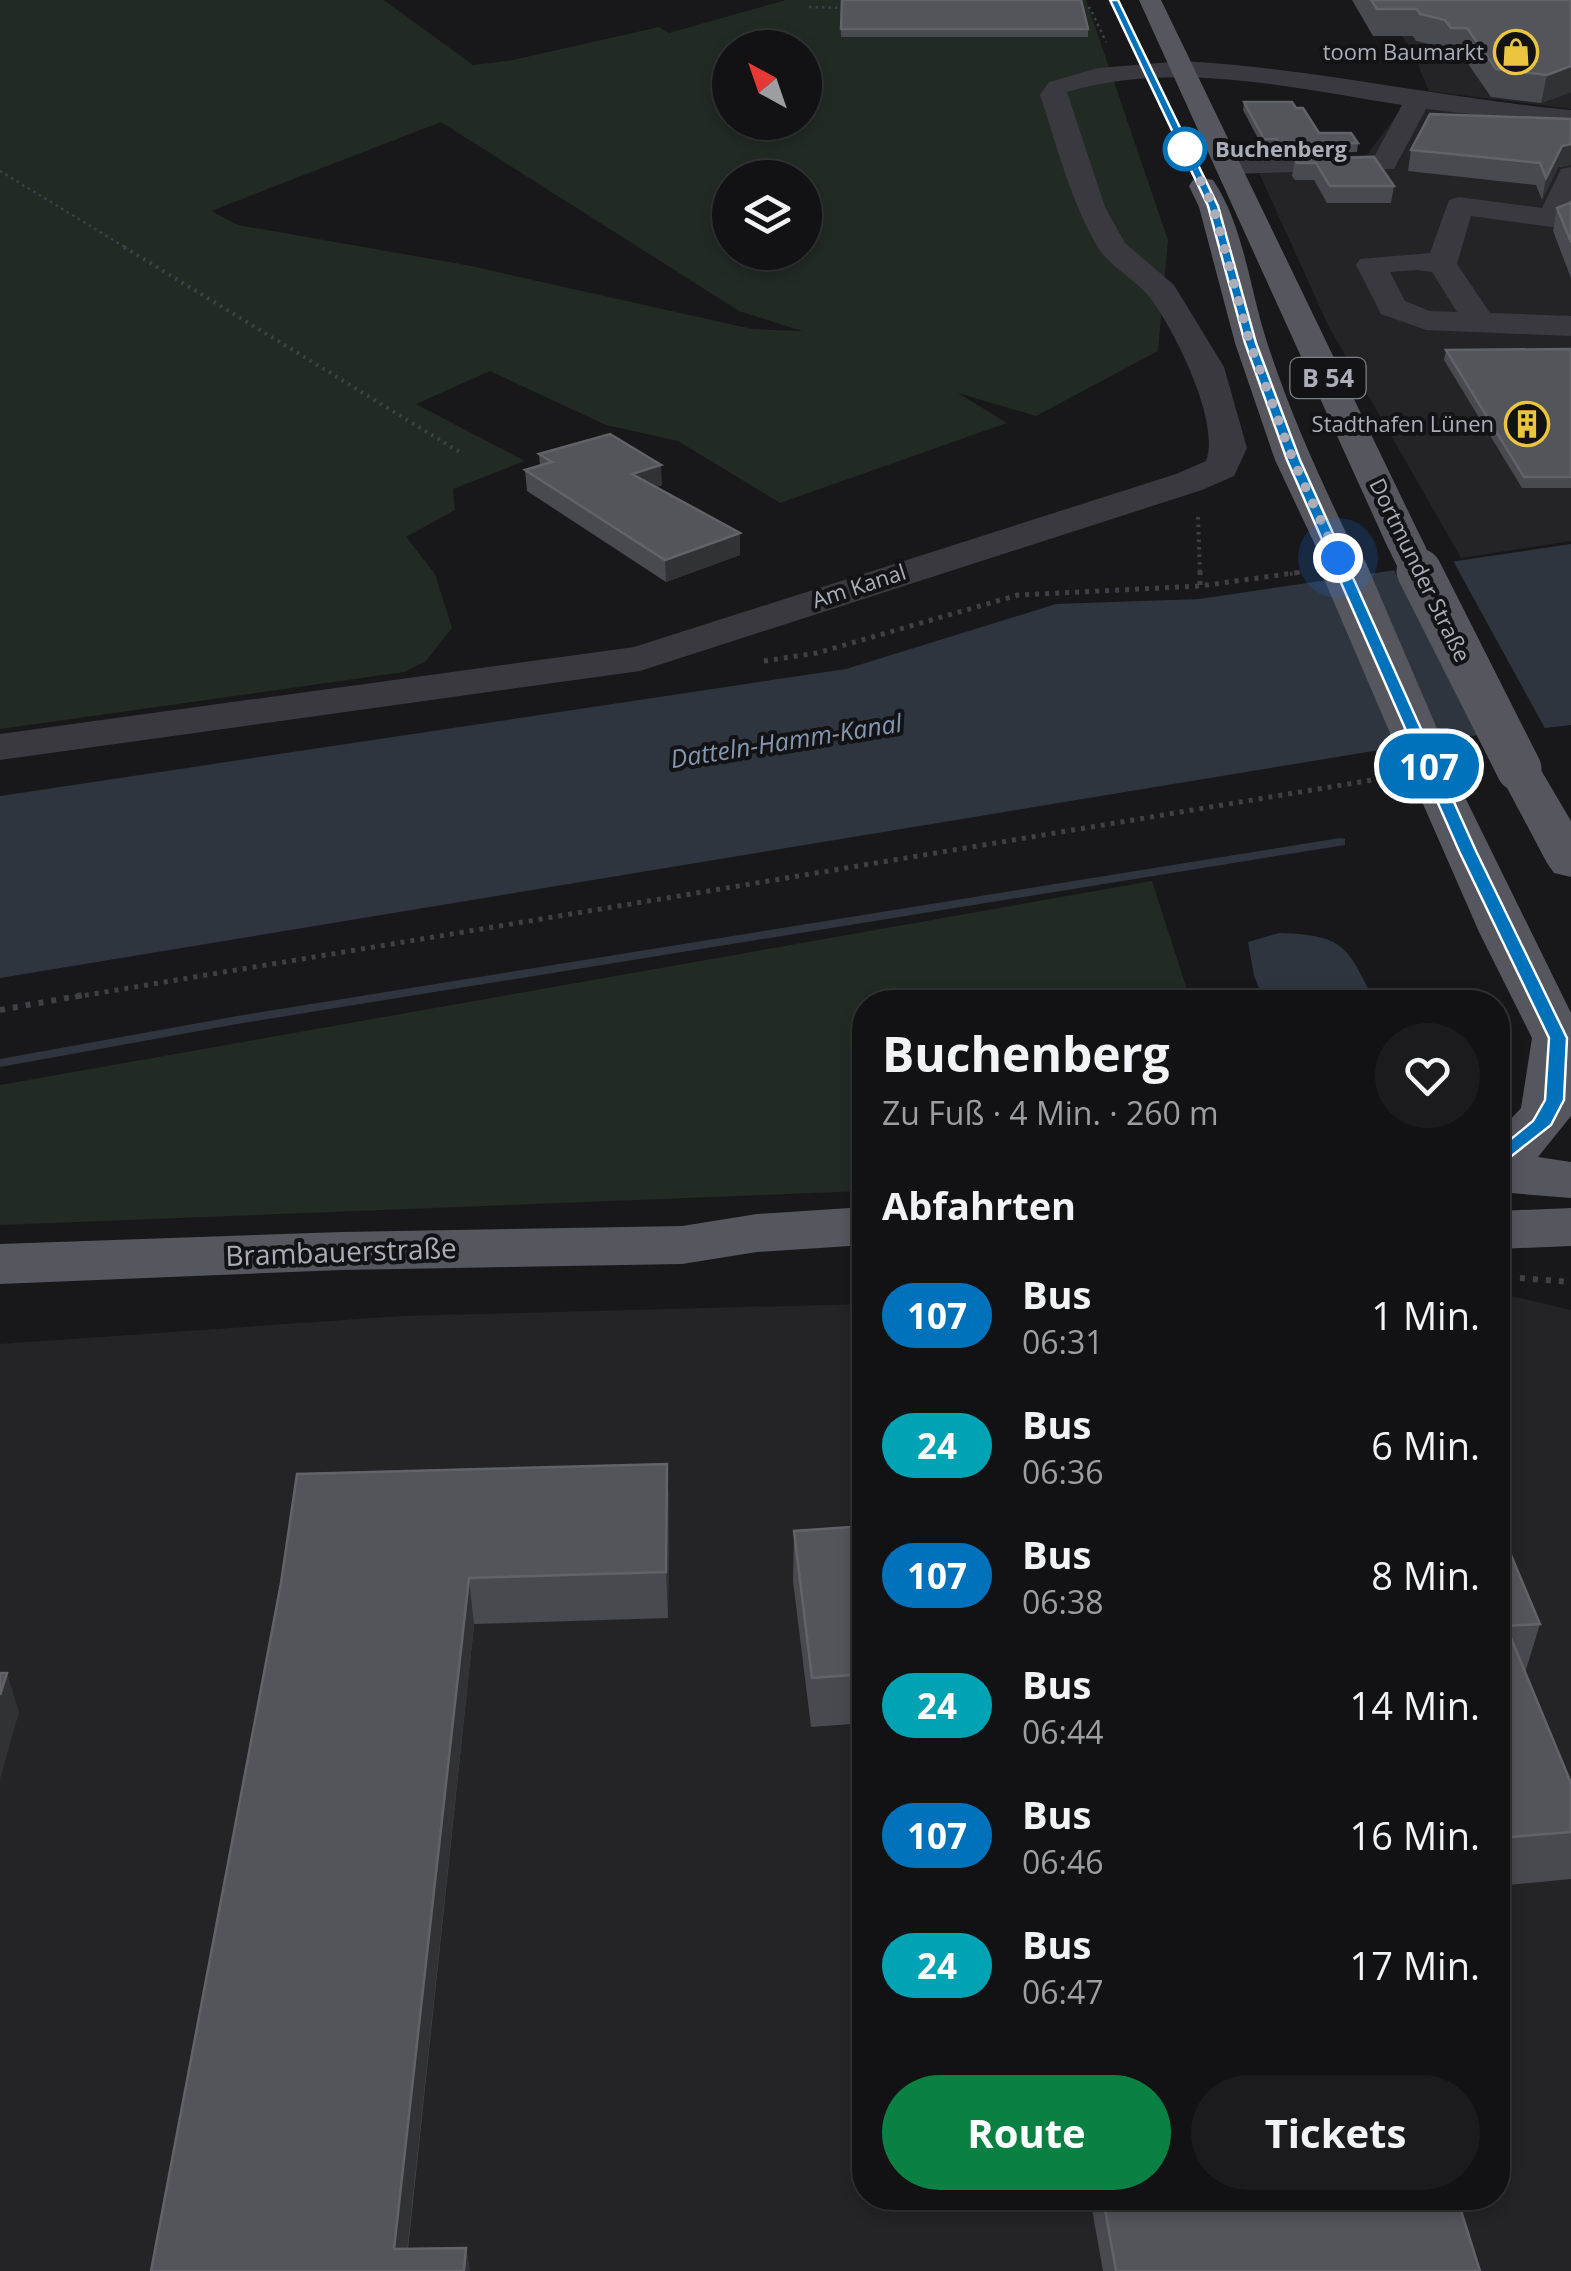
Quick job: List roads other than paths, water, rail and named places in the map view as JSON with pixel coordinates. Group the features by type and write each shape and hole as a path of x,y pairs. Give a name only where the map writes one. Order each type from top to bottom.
{"main road":[{"name":"Dortmunder Straße","path":"1150,0 1407,548 1518,769 1571,863"},
{"path":"1133,63 1162,102"},
{"name":"B 54","path":"1192,163 1213,206 1250,343 1293,460 1435,781 1564,1051"},
{"path":"1510,1149 1541,1125 1554,1100 1564,1051"},
{"path":"1510,1175 1571,1180"},
{"name":"Brambauerstraße","path":"0,1264 341,1251 682,1246 757,1232 852,1227"},
{"path":"1510,1230 1571,1227"},
{"name":"Brambauerstraße","path":"682,1246 760,1264 852,1260"}],"street":[{"path":"1133,63 1244,73 1450,105 1571,118"},
{"name":"Am Kanal","path":"0,747 640,660 1190,482 1221,468 1229,448 1207,366 1163,292 1113,248 1091,206 1053,95 1058,87 1074,80 1133,63"},
{"path":"1231,166 1384,163 1418,100"},
{"path":"1450,105 1448,118 1571,130"},
{"path":"1442,264 1460,206 1552,218 1571,175"},
{"path":"1480,322 1442,264 1417,260 1371,265 1392,307 1426,320 1571,326"}],"water":[{"name":"Datteln-Hamm-Kanal","path":"1571,544 1571,725 1452,738 0,978 0,796 846,669 1056,604 1199,599"},
{"path":"1279,933 1331,941 1350,957 1369,990 1260,990 1248,942"}],"waterway":[{"path":"0,1063 243,1019 1340,842"}],"place":[{"name":"toom Baumarkt","path":"1516,52"},
{"name":"Buchenberg","path":"1185,149"},
{"name":"Stadthafen Lünen","path":"1527,424"}]}
